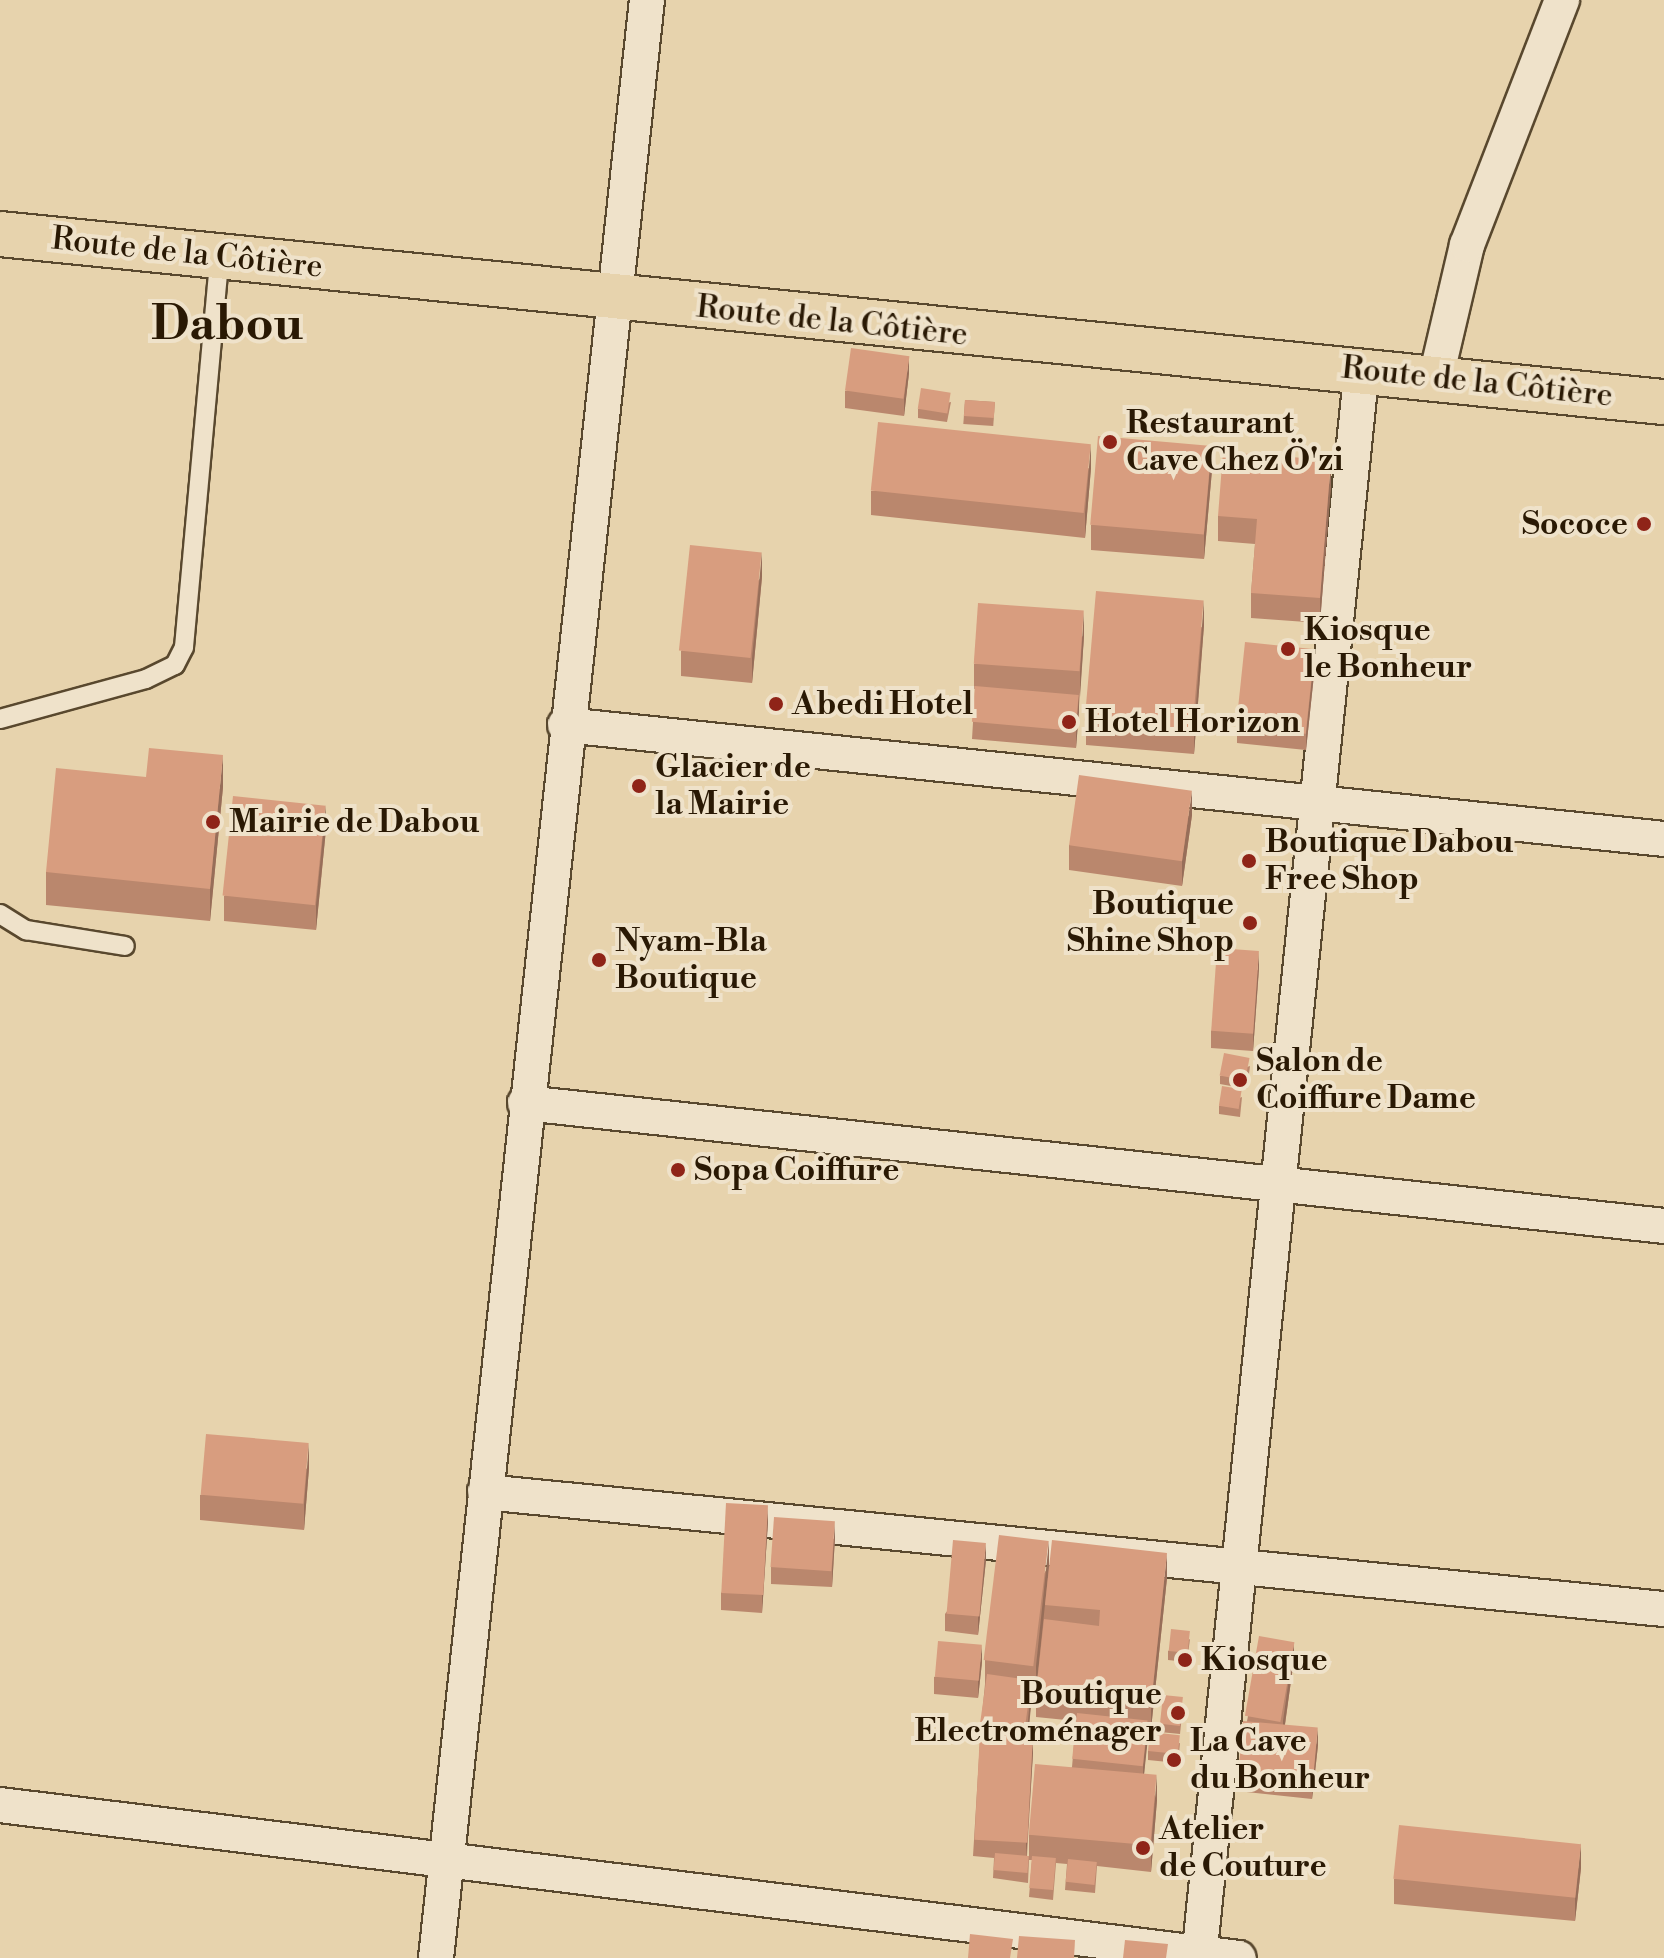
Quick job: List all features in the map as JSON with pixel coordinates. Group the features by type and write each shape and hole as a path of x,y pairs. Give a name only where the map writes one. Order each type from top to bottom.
{"main road":[{"name":"Route de la Côtière","path":"0,234 610,298 1362,368 1664,402"}],"street":[{"path":"436,1958 610,298 647,0"},
{"path":"1436,377 1467,245 1562,0"},
{"path":"1199,1956 1362,368"},
{"path":"565,725 1664,839"},
{"path":"525,1103 1664,1226"},
{"path":"485,1492 1238,1561 1664,1609"},
{"path":"0,1805 1199,1956 1239,1958"}],"lane":[{"path":"0,719 146,679 175,665 184,647 220,255"},
{"path":"0,914 26,930 125,946"}],"building":[{"path":"851,348 909,356 903,399 845,391"},
{"path":"921,388 951,393 947,413 918,409"},
{"path":"965,400 995,402 994,418 964,416"},
{"path":"878,422 1091,444 1084,513 871,491"},
{"path":"1098,436 1212,446 1204,535 1090,525"},
{"path":"1223,452 1331,460 1320,598 1251,593 1257,519 1218,516"},
{"path":"690,545 762,553 751,658 679,650"},
{"path":"1096,591 1204,600 1192,730 1085,721"},
{"path":"978,603 1084,610 1079,671 974,664"},
{"path":"1245,642 1315,649 1306,734 1236,727"},
{"path":"975,686 1079,695 1075,731 972,722"},
{"path":"149,748 223,755 210,889 46,872 56,768 146,777"},
{"path":"1079,775 1192,791 1182,861 1069,845"},
{"path":"233,796 325,806 315,905 223,895"},
{"path":"1217,948 1259,951 1253,1034 1211,1031"},
{"path":"1224,1053 1250,1058 1245,1081 1220,1076"},
{"path":"1222,1086 1242,1089 1239,1109 1219,1106"},
{"path":"206,1434 309,1443 303,1504 201,1495"},
{"path":"726,1503 768,1505 763,1595 721,1593"},
{"path":"774,1517 835,1521 831,1571 771,1567"},
{"path":"999,1535 1049,1541 1033,1666 984,1660"},
{"path":"953,1540 986,1543 979,1617 947,1614"},
{"path":"1052,1540 1167,1553 1151,1705 1036,1692 1044,1619 1099,1626 1100,1610 1045,1605"},
{"path":"1171,1629 1190,1631 1188,1653 1169,1651"},
{"path":"1259,1636 1294,1642 1280,1722 1245,1716"},
{"path":"938,1641 982,1645 979,1681 935,1677"},
{"path":"987,1674 1032,1680 1024,1731 980,1725"},
{"path":"1163,1695 1183,1697 1180,1726 1160,1724"},
{"path":"1077,1713 1148,1720 1143,1766 1072,1759"},
{"path":"1243,1721 1318,1728 1313,1780 1238,1774"},
{"path":"1150,1732 1180,1735 1178,1754 1148,1751"},
{"path":"980,1733 1033,1736 1027,1843 974,1840"},
{"path":"1035,1764 1157,1775 1150,1845 1029,1835"},
{"path":"1399,1825 1581,1844 1575,1898 1393,1879"},
{"path":"995,1853 1029,1856 1027,1873 994,1870"},
{"path":"1032,1856 1056,1858 1053,1890 1029,1888"},
{"path":"1068,1859 1097,1862 1094,1885 1066,1882"},
{"path":"970,1934 1013,1939 1010,1958 968,1958"},
{"path":"1019,1936 1075,1940 1074,1958 1017,1958"},
{"path":"1125,1940 1168,1944 1166,1958 1123,1958"}],"place":[{"name":"Restaurant Cave Chez Ö'zi","path":"1110,442"},
{"name":"Sococe","path":"1644,524"},
{"name":"Kiosque le Bonheur","path":"1288,649"},
{"name":"Abedi Hotel","path":"776,704"},
{"name":"Hotel Horizon","path":"1069,722"},
{"name":"Glacier de la Mairie","path":"639,786"},
{"name":"Mairie de Dabou","path":"213,822"},
{"name":"Boutique Dabou Free Shop","path":"1249,861"},
{"name":"Boutique Shine Shop","path":"1250,923"},
{"name":"Nyam-Bla Boutique","path":"599,960"},
{"name":"Salon de Coiffure Dame","path":"1240,1080"},
{"name":"Sopa Coiffure","path":"678,1170"},
{"name":"Kiosque","path":"1185,1660"},
{"name":"Boutique Electroménager","path":"1178,1713"},
{"name":"La Cave du Bonheur","path":"1174,1760"},
{"name":"Atelier de Couture","path":"1143,1848"}],"district":[{"name":"Dabou","path":"227,326"}]}
